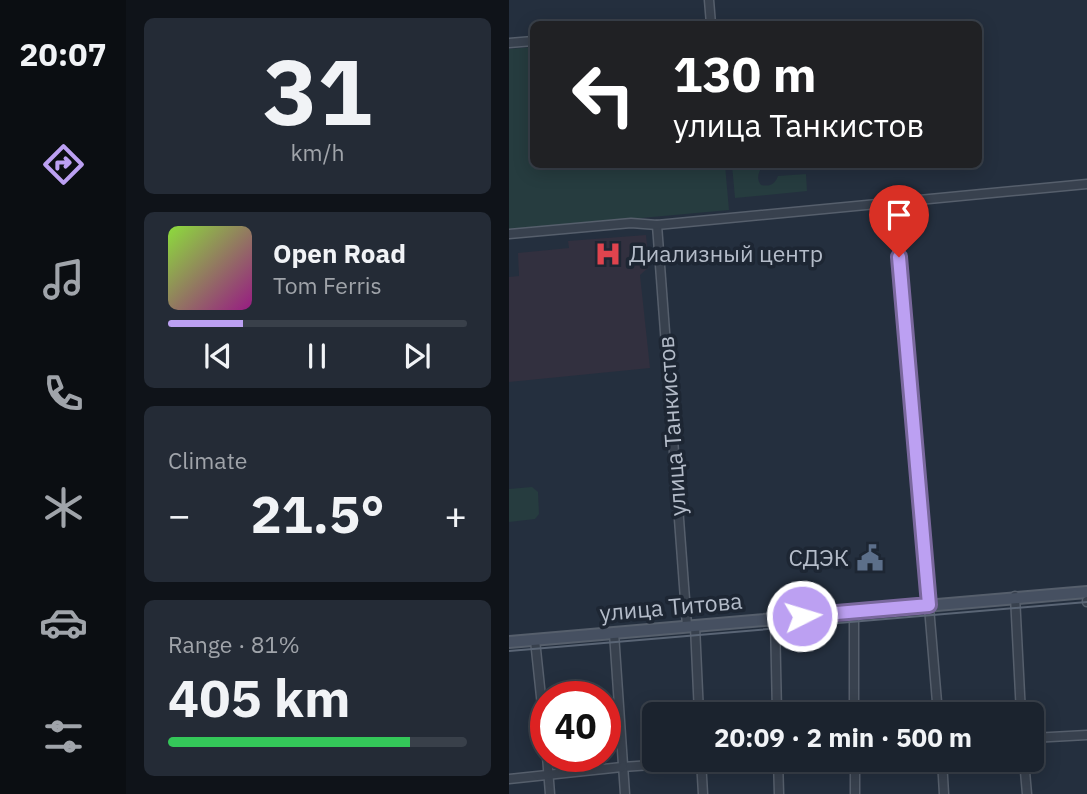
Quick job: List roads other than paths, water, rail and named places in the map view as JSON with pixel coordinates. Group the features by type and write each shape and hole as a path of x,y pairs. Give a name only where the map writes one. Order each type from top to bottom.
{"street":[{"path":"709,0 710,21"},
{"path":"509,43 530,41"},
{"path":"509,234 631,223 657,225 1087,184"},
{"path":"895,203 937,702"},
{"name":"улица Танкистов","path":"657,225 698,702"},
{"name":"улица Титова","path":"509,642 1015,596 1087,592"},
{"path":"1015,596 1020,702"},
{"path":"854,611 854,702"},
{"path":"776,619 777,702"},
{"path":"614,633 625,794"},
{"path":"535,640 539,681"},
{"path":"1044,737 1087,735"},
{"path":"509,779 642,765"},
{"path":"549,772 550,794"},
{"path":"702,772 703,794"},
{"path":"778,772 779,794"},
{"path":"855,772 855,794"},
{"path":"943,772 944,794"},
{"path":"1025,772 1027,794"}],"tram line":[{"path":"509,651 1087,602"}],"place":[{"name":"Диализный центр","path":"608,254"},
{"name":"СДЭК","path":"870,558"}]}
